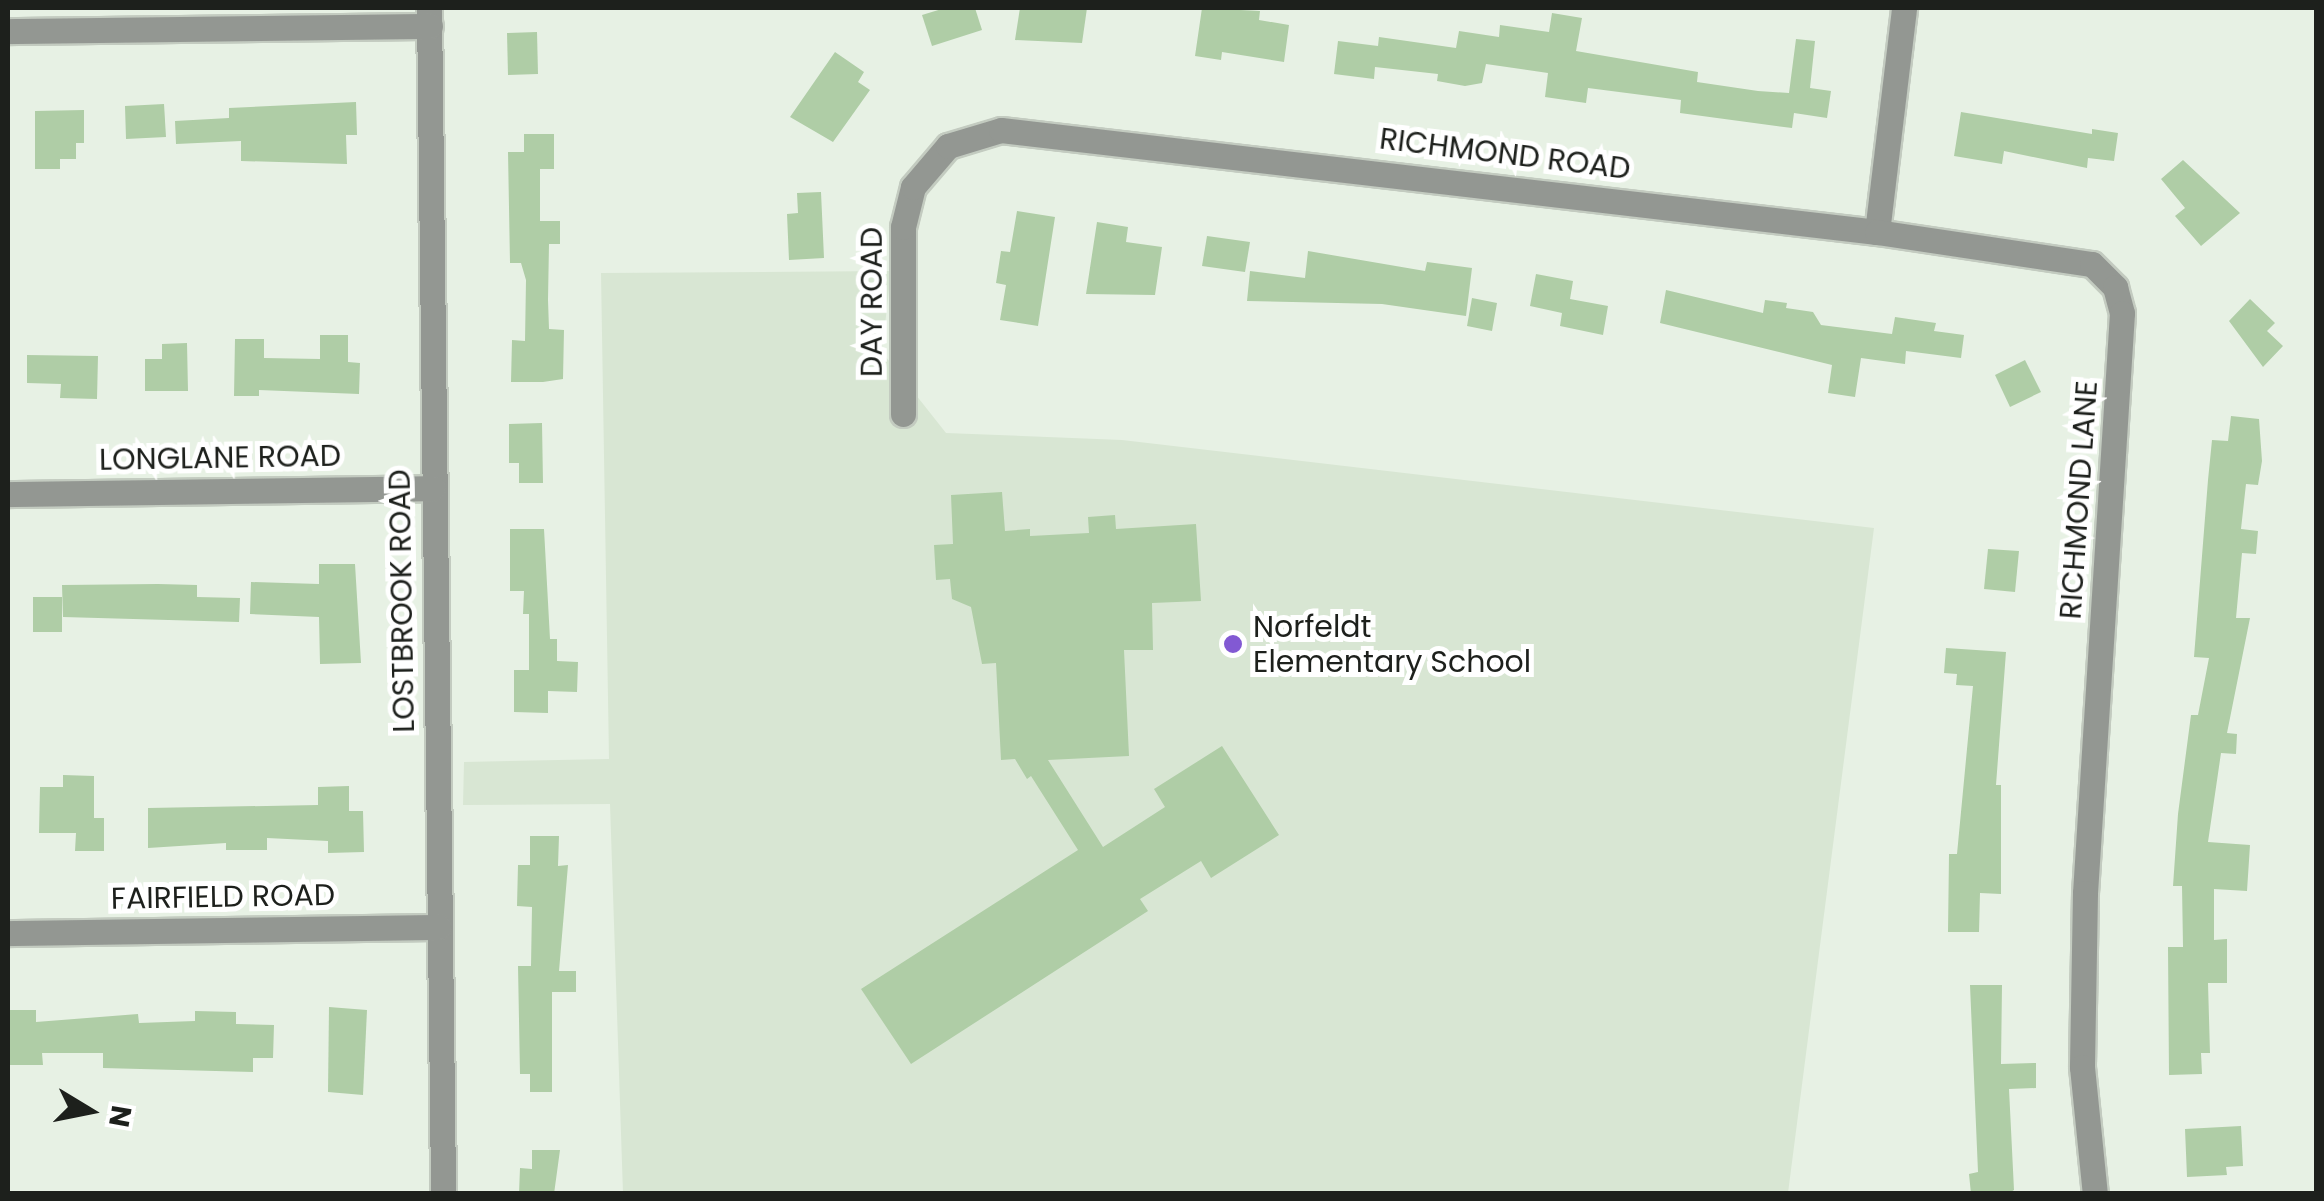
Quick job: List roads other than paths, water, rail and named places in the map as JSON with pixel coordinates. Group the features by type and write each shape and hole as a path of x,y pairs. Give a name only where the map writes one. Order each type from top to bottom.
{"street":[{"path":"1878,232 1904,8"},
{"path":"8,31 430,17"},
{"name":"LOSTBROOK ROAD","path":"430,17 443,1194"},
{"name":"DAY ROAD","path":"904,414 903,227 923,168 964,137 1001,130 1124,140"},
{"name":"RICHMOND ROAD","path":"1124,140 1878,232"},
{"name":"RICHMOND LANE","path":"1878,232 2076,258 2108,278 2120,299 2083,981 2082,1068 2095,1194"},
{"name":"LONGLANE ROAD","path":"8,494 433,488"},
{"name":"FAIRFIELD ROAD","path":"8,933 439,927"}],"place":[{"name":"Norfeldt Elementary School","path":"1233,644"}]}
